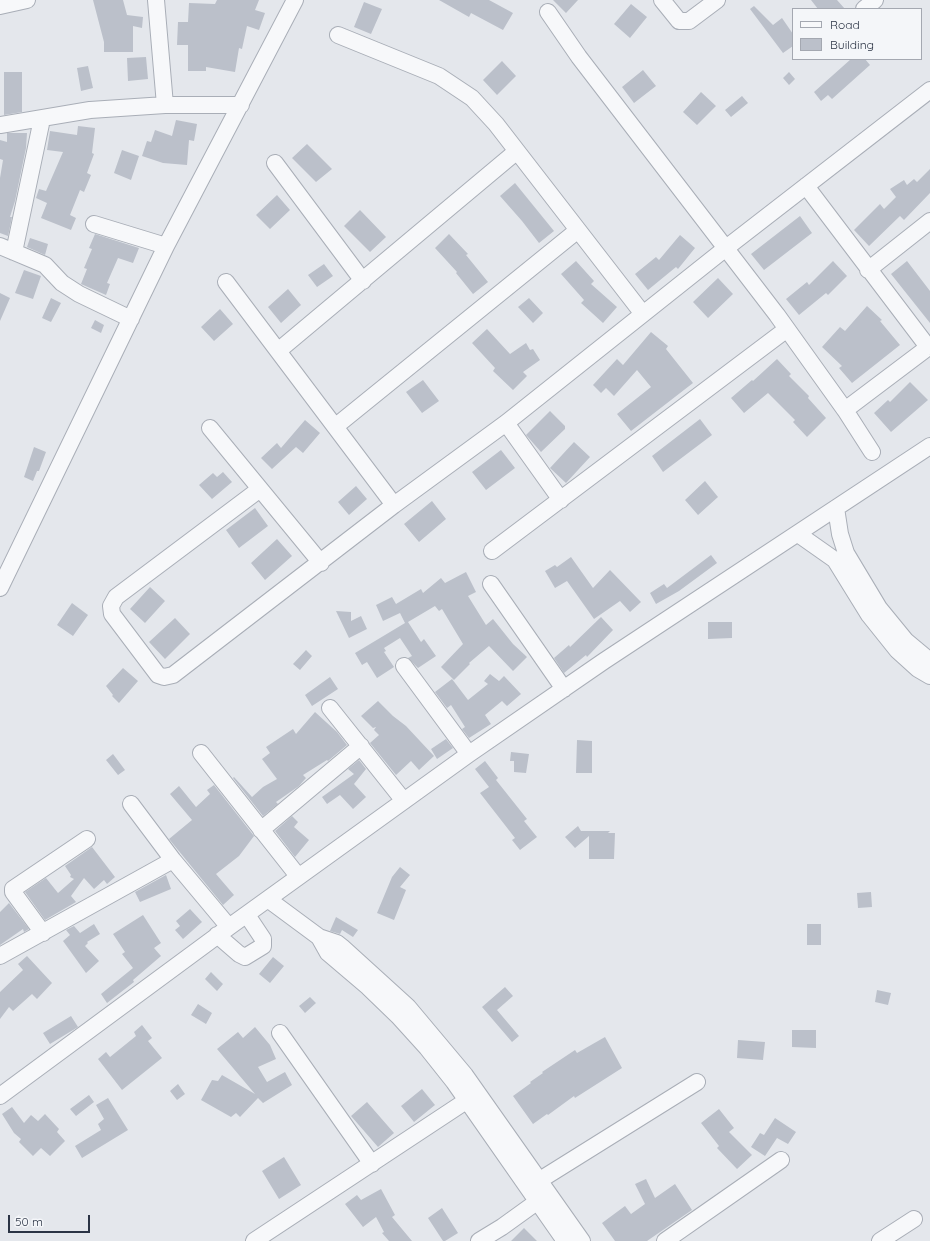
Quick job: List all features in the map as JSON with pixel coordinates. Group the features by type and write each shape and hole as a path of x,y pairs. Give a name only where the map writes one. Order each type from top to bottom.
{"street":[{"path":"0,6 28,0"},
{"path":"156,0 165,105"},
{"path":"0,588 166,246 241,105 294,0"},
{"path":"662,0 679,21 689,21 717,0"},
{"path":"865,8 876,0"},
{"path":"548,12 579,57 787,329 846,410 872,452"},
{"path":"338,35 439,76 472,98 496,124 643,314"},
{"path":"260,489 116,597 111,606 112,614 158,675 164,677 173,675 321,563 394,505 506,423 726,248 930,90"},
{"path":"0,125 90,110 165,105 241,105"},
{"path":"42,119 7,249 45,265 62,283 79,294 131,319"},
{"path":"278,351 517,151"},
{"path":"275,163 363,280"},
{"path":"806,186 868,270 929,347 846,410"},
{"path":"868,270 930,221"},
{"path":"94,224 166,246"},
{"path":"336,426 578,230"},
{"path":"226,282 336,426 394,505"},
{"path":"492,551 787,329"},
{"path":"506,423 561,500"},
{"path":"210,428 321,563"},
{"path":"3,1089 68,1048 223,931 269,900 298,876 469,754 564,689 930,446"},
{"path":"836,508 840,534 846,553 902,646 918,669 930,676"},
{"path":"798,534 834,560 869,615 902,646 930,661"},
{"path":"491,584 564,689"},
{"path":"404,666 469,754"},
{"path":"330,708 404,801"},
{"path":"261,830 361,746"},
{"path":"201,753 298,876"},
{"path":"131,804 240,954 245,957 263,946 263,939 247,915"},
{"path":"44,933 13,892 14,889 87,838"},
{"path":"0,956 44,933 173,860"},
{"path":"269,900 319,938 336,943 342,947 408,1007 465,1075 540,1180 546,1216 565,1241"},
{"path":"319,938 328,953 368,986 427,1048 466,1101 543,1198 582,1241"},
{"path":"280,1033 372,1164"},
{"path":"540,1180 697,1082"},
{"path":"254,1241 466,1101"},
{"path":"664,1241 781,1160"},
{"path":"479,1241 543,1198"},
{"path":"880,1241 914,1219"}],"building":[{"path":"93,0 123,0 127,15 143,17 142,28 133,26 133,52 104,52 104,42"},
{"path":"217,0 259,0 255,10 265,13 259,30 247,26 242,49 239,48 235,72 206,67 206,71 188,71 188,45 177,45 178,22 188,22 189,3 215,4"},
{"path":"439,0 489,0 513,13 503,30 471,13 469,17"},
{"path":"553,0 578,0 566,13"},
{"path":"811,0 837,0 844,8 817,8"},
{"path":"364,2 382,9 371,34 354,27"},
{"path":"631,4 647,17 630,38 614,24"},
{"path":"754,6 773,25 782,18 792,33 792,47 783,53 750,9"},
{"path":"146,57 148,79 128,81 127,58"},
{"path":"850,60 866,60 870,65 832,99 828,95 821,101 814,92"},
{"path":"502,61 516,76 497,95 483,80"},
{"path":"88,66 93,88 81,91 77,68"},
{"path":"643,70 656,86 634,103 622,87"},
{"path":"4,72 22,72 22,112 4,115"},
{"path":"789,72 795,79 789,85 783,78"},
{"path":"701,92 716,106 697,125 683,112"},
{"path":"742,96 748,103 731,117 725,110"},
{"path":"176,120 197,124 194,141 189,140 187,165 163,163 142,156 147,141 151,142 155,130 172,136"},
{"path":"78,126 95,128 92,153 94,154 87,173 91,175 84,192 80,190 70,215 76,218 71,230 41,218 47,203 36,198 39,189 46,191 63,152 47,150 50,131 77,135"},
{"path":"7,133 27,133 26,148 15,201 10,217 12,217 8,236 0,233 0,178 3,160 0,159 0,140 7,142"},
{"path":"307,144 332,169 316,182 292,158"},
{"path":"122,150 139,156 131,180 114,173"},
{"path":"930,169 930,193 904,220 900,216 869,246 854,230 880,204 884,209 896,197 890,189 904,180 907,185 914,179 917,182"},
{"path":"515,183 554,231 539,243 500,196"},
{"path":"277,195 290,210 270,229 256,215"},
{"path":"360,210 386,237 370,252 344,226"},
{"path":"800,216 812,233 764,270 751,254"},
{"path":"95,234 139,248 133,263 118,258 107,283 110,284 106,295 81,284 87,269 84,268 92,249 89,248"},
{"path":"449,234 468,254 466,255 488,282 473,294 456,273 457,272 435,248"},
{"path":"680,235 695,248 678,269 676,267 648,290 635,274 656,257 659,260"},
{"path":"30,238 48,244 45,255 27,247"},
{"path":"576,261 594,281 591,284 617,307 603,323 581,303 584,300 561,274"},
{"path":"833,261 847,276 828,295 826,293 799,315 786,299 807,282 809,285"},
{"path":"907,261 930,291 930,323 891,274"},
{"path":"324,264 333,276 317,287 308,275"},
{"path":"24,270 41,276 33,299 15,293"},
{"path":"718,278 733,294 708,318 693,302"},
{"path":"288,289 301,305 281,323 268,307"},
{"path":"0,293 10,298 0,321"},
{"path":"51,298 61,303 51,322 42,318"},
{"path":"529,298 543,313 533,323 518,307"},
{"path":"867,306 882,320 880,321 900,345 852,383 839,368 842,366 822,347 840,327 845,331"},
{"path":"220,309 233,324 214,341 201,327"},
{"path":"95,320 104,325 101,333 91,328"},
{"path":"487,329 510,354 526,343 530,350 533,349 540,360 523,372 527,376 513,390 493,371 495,368 472,343"},
{"path":"651,332 668,346 666,349 693,383 631,431 617,414 651,387 637,370 614,396 606,388 601,393 593,385 617,359 623,365"},
{"path":"777,359 791,374 789,376 809,396 808,398 826,418 807,437 793,422 795,420 768,393 744,413 731,398 752,380 753,381"},
{"path":"423,380 439,401 422,413 406,392"},
{"path":"910,382 928,400 891,432 874,413 888,400 890,402"},
{"path":"550,411 565,426 565,429 541,452 526,435"},
{"path":"700,419 712,435 663,472 652,456"},
{"path":"305,420 320,433 303,453 296,447 272,469 261,458 277,443 281,448"},
{"path":"574,442 590,457 566,483 550,468"},
{"path":"34,447 46,452 39,471 37,471 33,481 24,477"},
{"path":"501,450 515,468 486,490 472,472"},
{"path":"223,472 232,482 212,499 199,485 213,473 217,477"},
{"path":"705,481 718,497 698,515 685,500"},
{"path":"356,486 367,499 349,515 338,502"},
{"path":"432,501 446,519 419,542 404,524"},
{"path":"255,508 268,526 239,548 226,530"},
{"path":"277,539 292,556 265,580 251,563"},
{"path":"711,555 717,563 679,591 656,604 650,593 664,584 667,588"},
{"path":"571,557 593,588 610,570 641,602 630,612 620,601 594,619 567,581 555,588 545,571 555,565 557,567"},
{"path":"466,572 476,592 468,596 486,625 493,619 513,644 527,657 513,671 489,646 469,663 470,664 454,680 441,667 463,644 442,609 439,611 435,606 408,622 421,642 424,639 436,656 418,668 408,658 412,656 400,638 384,648 386,651 384,652 394,667 377,678 367,662 362,665 355,653 405,623 400,613 383,621 376,605 392,597 396,604 421,589 423,593 441,578 445,583"},
{"path":"150,587 165,601 145,623 130,609"},
{"path":"72,603 88,615 73,636 57,625"},
{"path":"336,611 351,612 351,621 361,616 367,629 349,638"},
{"path":"601,617 613,630 587,657 586,655 564,673 554,658 569,645 570,647"},
{"path":"175,618 190,634 165,659 149,642"},
{"path":"708,622 732,622 732,638 708,639"},
{"path":"306,650 312,656 300,670 293,664"},
{"path":"123,668 138,681 119,703 112,696 113,695 106,686"},
{"path":"490,674 499,681 504,676 521,694 507,706 502,701 485,715 491,724 469,738 462,729 465,727 451,705 447,708 435,692 452,679 468,700 488,684 484,681"},
{"path":"330,677 338,689 312,706 305,695"},
{"path":"378,701 406,726 434,756 419,770 411,761 396,775 370,743 379,735 374,730 376,727 373,728 361,716"},
{"path":"315,712 337,732 347,745 328,761 327,760 303,775 306,778 299,786 276,802 278,804 263,816 233,778 234,777 252,797 263,787 277,779 262,759 270,753 266,747 293,729 296,734"},
{"path":"446,739 453,748 437,759 431,749"},
{"path":"577,740 592,741 592,773 576,773"},
{"path":"511,752 529,754 526,773 514,772 514,761 510,761"},
{"path":"113,754 125,770 118,775 106,760"},
{"path":"359,760 366,769 354,784 366,797 353,809 340,795 327,804 322,797 354,774 348,769"},
{"path":"485,761 498,778 496,780 527,819 524,821 537,837 520,850 512,840 515,838 480,793 489,787 475,769"},
{"path":"214,785 254,836 239,856 216,874 234,895 223,905 169,839 192,820 170,794 179,786 196,807 210,794 207,790"},
{"path":"292,816 298,822 294,827 309,840 295,857 275,831"},
{"path":"578,826 581,831 610,831 608,833 615,833 614,859 589,859 589,836 575,848 565,837"},
{"path":"92,847 115,877 107,884 104,880 94,889 84,878 71,896 76,902 45,920 25,892 46,878 58,893 74,879 70,877 71,875 65,866"},
{"path":"400,867 410,875 400,887 406,890 394,920 377,913 392,877"},
{"path":"166,875 171,889 140,902 135,892"},
{"path":"871,892 872,907 858,908 857,893"},
{"path":"9,903 29,929 24,932 23,929 0,945 0,912"},
{"path":"190,909 202,922 183,939 175,930 180,926 176,921"},
{"path":"143,915 161,943 154,948 161,956 133,980 134,982 107,1003 101,994 133,968 122,954 125,952 113,934"},
{"path":"336,917 358,930 353,937 342,930 340,934 330,931"},
{"path":"94,924 100,934 87,942 88,943 85,946 99,961 86,973 63,941 70,935 66,930 74,926 80,933"},
{"path":"807,924 821,924 821,945 807,945"},
{"path":"27,956 52,983 37,999 32,994 13,1011 9,1007 0,1019 0,992 23,970 18,964"},
{"path":"273,957 284,966 270,983 259,974"},
{"path":"211,972 223,984 217,991 205,979"},
{"path":"505,987 513,996 497,1010 519,1036 512,1042 482,1007"},
{"path":"877,990 891,993 888,1005 875,1002"},
{"path":"310,997 316,1003 305,1013 299,1006"},
{"path":"198,1004 212,1013 206,1024 191,1015"},
{"path":"71,1016 78,1027 50,1044 43,1033"},
{"path":"142,1025 152,1038 148,1041 162,1058 122,1090 98,1059 106,1052 110,1057 136,1036 134,1032"},
{"path":"255,1027 270,1045 276,1059 258,1067 267,1082 285,1072 292,1085 263,1103 258,1098 240,1117 236,1113 231,1117 201,1100 212,1080 218,1081 222,1075 255,1094 217,1049 238,1032 243,1038"},
{"path":"792,1030 816,1030 816,1048 792,1047"},
{"path":"605,1037 622,1068 575,1098 574,1096 533,1124 513,1096 531,1083 530,1082 543,1073 542,1072 575,1050 577,1053"},
{"path":"738,1040 765,1042 763,1060 737,1058"},
{"path":"178,1084 185,1094 177,1100 170,1091"},
{"path":"422,1089 435,1105 414,1122 401,1106"},
{"path":"89,1095 94,1102 76,1116 70,1109"},
{"path":"108,1098 128,1130 82,1158 75,1146 101,1130 98,1124 104,1119 96,1105"},
{"path":"367,1102 394,1133 378,1147 351,1116"},
{"path":"12,1107 24,1123 31,1115 38,1121 45,1114 59,1129 57,1132 65,1141 50,1156 41,1148 33,1156 19,1142 21,1139 14,1133 2,1114"},
{"path":"719,1109 734,1128 729,1132 752,1155 737,1169 717,1148 719,1146 701,1123"},
{"path":"775,1118 796,1132 788,1144 777,1138 765,1156 751,1147 760,1133 764,1135"},
{"path":"284,1157 301,1185 279,1199 262,1171"},
{"path":"646,1179 655,1198 675,1184 692,1210 647,1241 615,1241 602,1223 625,1206 631,1214 645,1204 635,1184"},
{"path":"381,1189 395,1215 392,1217 412,1241 389,1241 382,1233 384,1232 376,1217 363,1227 345,1204 357,1195 361,1200"},
{"path":"442,1208 458,1233 445,1241 443,1241 428,1218"},
{"path":"524,1228 537,1241 511,1241"}]}
